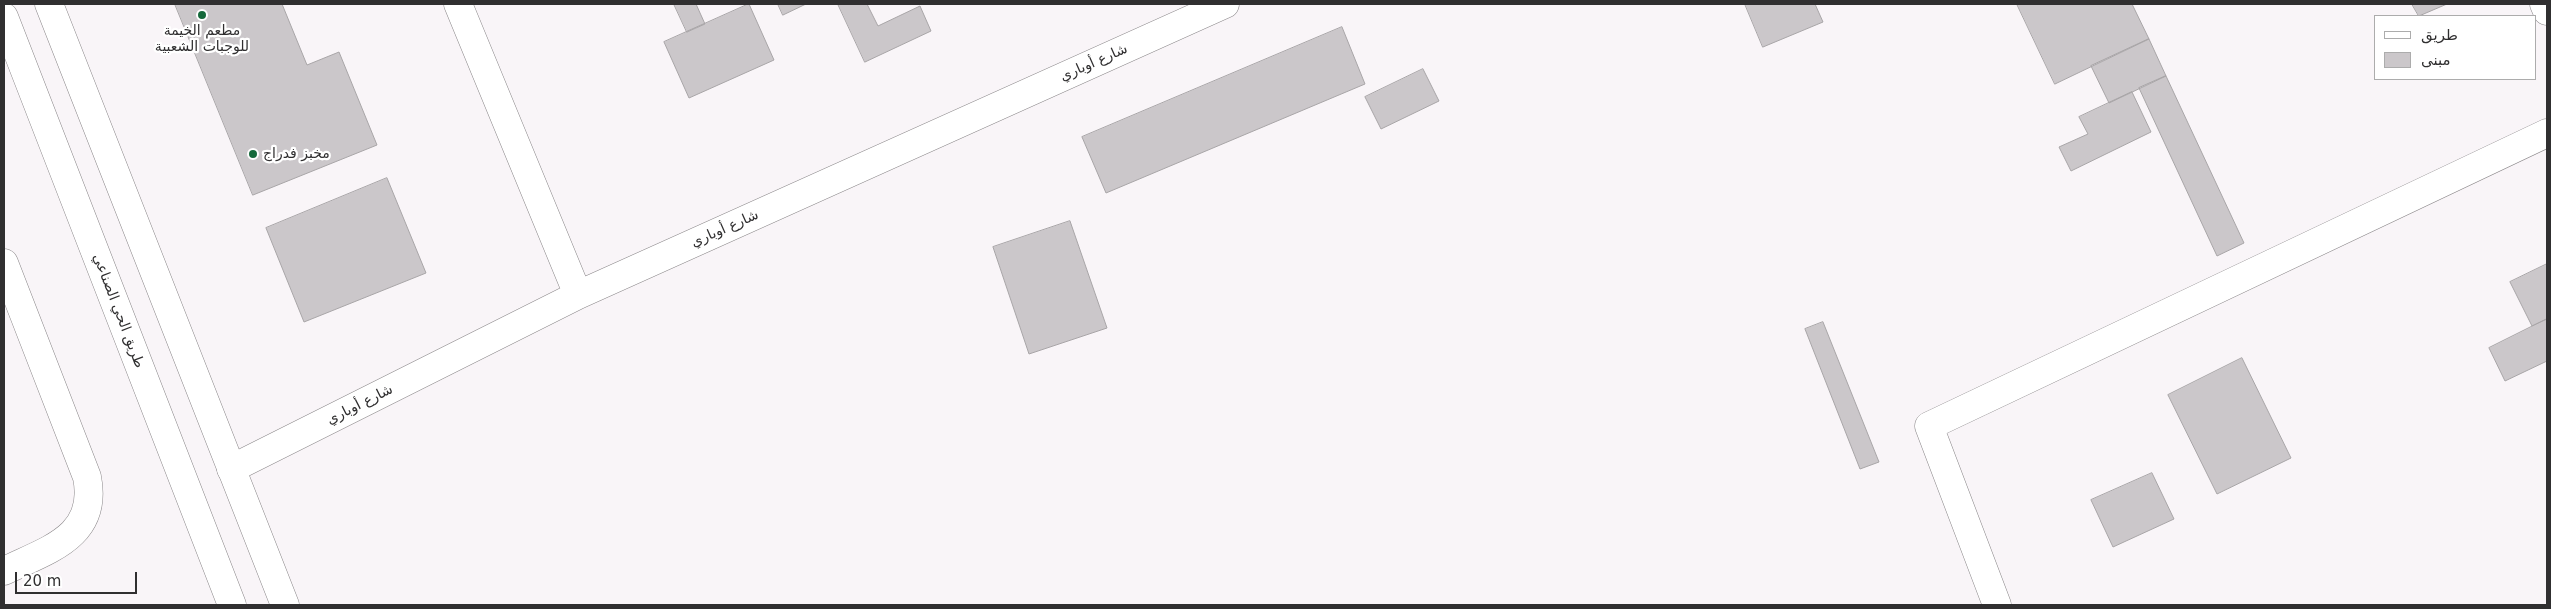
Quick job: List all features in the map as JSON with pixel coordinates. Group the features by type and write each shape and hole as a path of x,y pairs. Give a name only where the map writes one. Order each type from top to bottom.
{"main road":[{"path":"49,4 285,605"},
{"path":"458,4 578,295"},
{"name":"شارع أوباري","path":"231,470 578,295 1225,4"},
{"path":"2544,4 2547,11"},
{"name":"طريق الحي الصناعي","path":"4,17 232,605"},
{"path":"1997,605 1929,426 2547,133"},
{"path":"4,263 86,477 89,491 84,520 74,533 61,542 4,571"}],"building":[{"path":"175,4 282,4 307,65 339,52 377,145 253,195"},
{"path":"674,4 696,4 705,24 687,32"},
{"path":"749,4 774,60 689,98 664,42"},
{"path":"778,4 806,4 783,15"},
{"path":"838,4 867,4 878,26 920,6 931,31 865,62"},
{"path":"1745,4 1815,4 1823,22 1763,47"},
{"path":"2017,4 2132,4 2149,39 2055,84"},
{"path":"2412,4 2447,4 2421,15 2418,15"},
{"path":"1342,27 1365,84 1106,193 1082,137"},
{"path":"2149,39 2166,76 2109,103 2091,66"},
{"path":"1423,69 1439,101 1381,129 1365,97"},
{"path":"2166,76 2244,243 2217,256 2139,88"},
{"path":"2132,92 2151,132 2071,171 2059,147 2088,134 2079,117"},
{"path":"387,178 426,273 304,322 266,228"},
{"path":"1070,221 1107,328 1029,354 993,247"},
{"path":"2547,264 2547,319 2532,326 2510,282"},
{"path":"2547,319 2547,361 2505,381 2489,348"},
{"path":"1823,322 1879,462 1860,469 1805,329"},
{"path":"2242,358 2291,458 2217,494 2168,395"},
{"path":"2152,473 2174,519 2113,547 2091,500"}],"place":[{"name":"مطعم الخيمة للوجبات الشعبية","path":"202,15"},
{"name":"مخبز فدراج","path":"253,154"}]}
